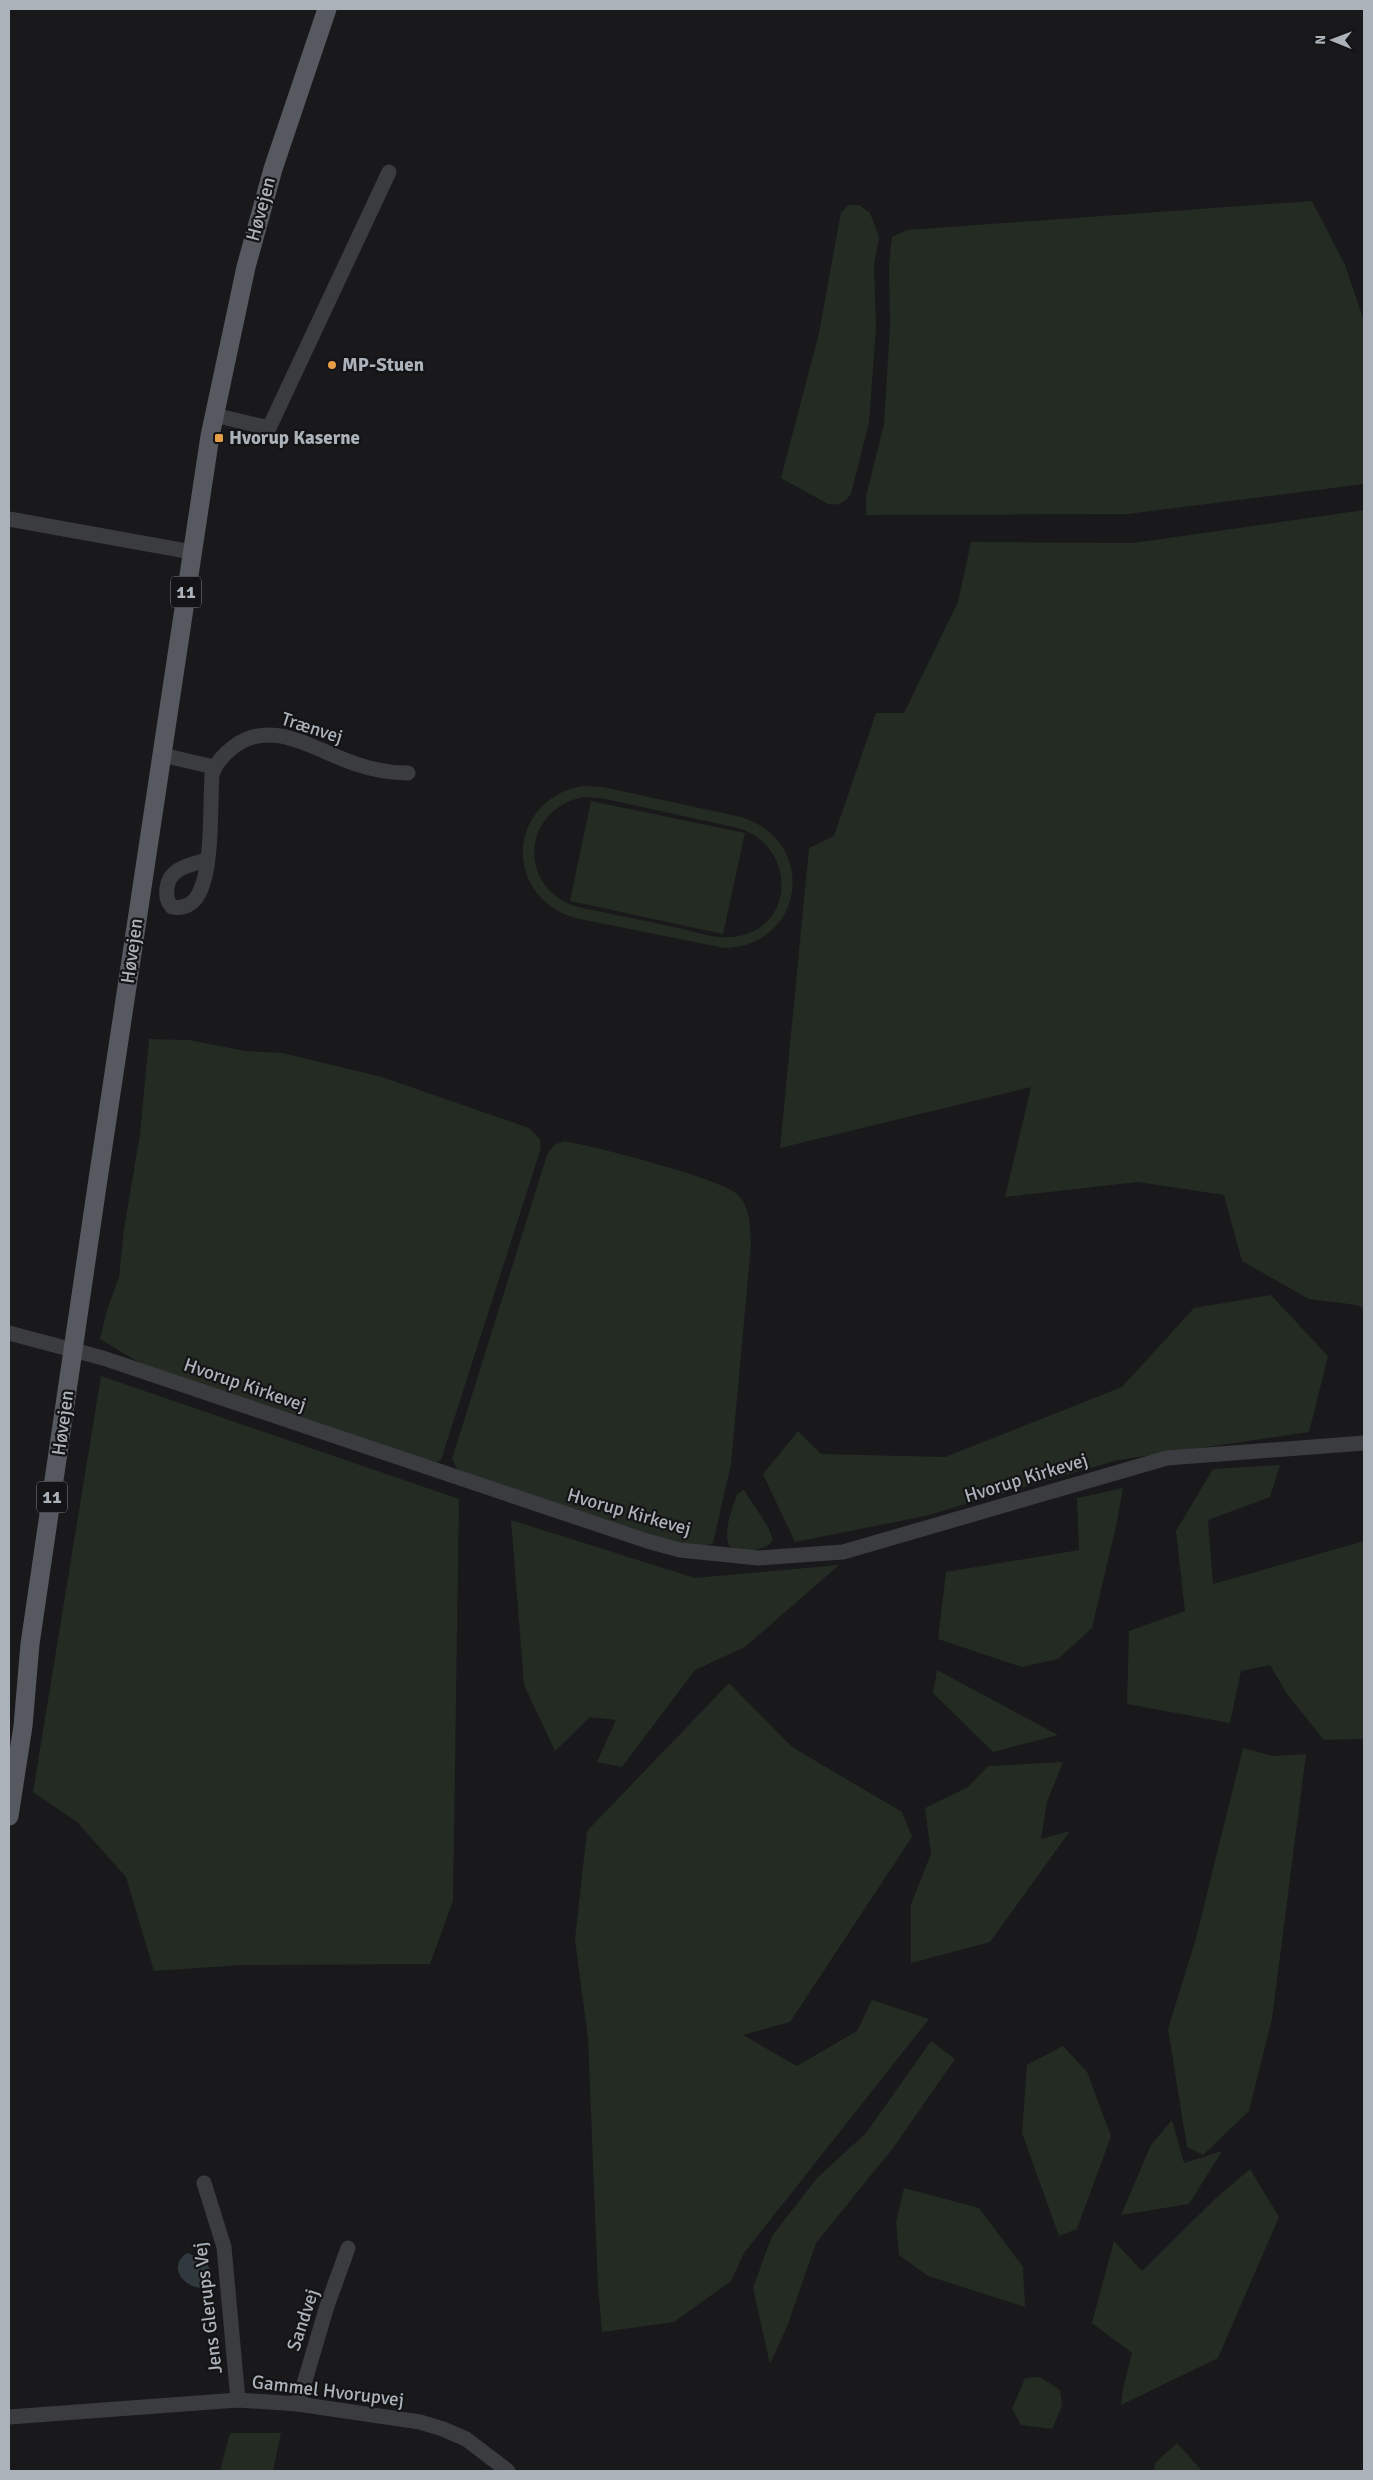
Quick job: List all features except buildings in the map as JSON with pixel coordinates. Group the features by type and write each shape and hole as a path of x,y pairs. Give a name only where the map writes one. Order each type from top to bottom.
{"main road":[{"name":"Høvejen","path":"9,1754 30,1644 214,415 246,267 272,169 327,9"},
{"name":"Høvejen","path":"9,1816 23,1726 30,1644"}],"street":[{"path":"214,415 269,428 390,172"},
{"path":"9,519 192,552"},
{"name":"Trænvej","path":"214,767 238,743 254,735 272,734 290,738 356,765 388,773 408,773"},
{"path":"162,755 214,767 207,860"},
{"path":"9,1333 74,1350"},
{"name":"Hvorup Kirkevej","path":"74,1350 647,1541 680,1550 758,1558 789,1557 856,1549 1167,1458 1364,1443"},
{"name":"Jens Glerups Vej","path":"204,2183 224,2247 238,2400"},
{"name":"Sandvej","path":"298,2404 327,2306 348,2248"},
{"name":"Gammel Hvorupvej","path":"9,2417 238,2400 298,2404 420,2422 442,2429 466,2439 508,2471"}],"shaded area":[{"path":"1312,201 1345,265 1364,321 1364,484 1128,514 866,515 866,496 884,424 890,326 889,264 892,237 907,230"},
{"path":"849,205 859,205 870,213 879,237 874,265 876,328 869,422 851,494 841,503 832,505 781,478 819,333 841,212"},
{"path":"1364,510 1364,1309 1357,1305 1309,1299 1242,1261 1224,1195 1138,1182 1005,1197 1031,1087 780,1148 809,848 834,836 876,713 904,713 958,602 971,542 1133,543"},
{"path":"582,786 603,787 741,817 766,829 783,847 791,868 792,891 786,912 772,930 751,943 724,948 575,918 551,907 535,890 525,870 523,849 528,828 539,809 557,795","holes":["583,797 601,798 738,828 758,838 771,852 779,869 782,887 778,905 768,920 753,931 732,937 719,937 578,907 558,898 544,884 536,868 534,850 538,833 547,817 562,805"]},
{"path":"591,801 745,833 723,934 570,901"},
{"path":"149,1039 189,1040 245,1051 282,1053 382,1077 529,1128 540,1139 541,1148 441,1460 436,1463 140,1363 100,1339 107,1310 119,1277 124,1229 140,1134"},
{"path":"564,1141 626,1156 707,1180 737,1194 745,1205 750,1224 751,1245 731,1464 713,1543 702,1547 661,1538 458,1471 452,1459 547,1155 554,1145"},
{"path":"1271,1295 1328,1356 1309,1432 1118,1460 925,1516 795,1542 763,1474 798,1431 821,1454 945,1457 1122,1387 1194,1308"},
{"path":"101,1376 459,1499 453,1901 430,1964 242,1965 154,1971 126,1877 77,1822 33,1792"},
{"path":"1280,1465 1270,1497 1208,1520 1213,1584 1364,1541 1364,1739 1324,1740 1287,1694 1270,1665 1241,1671 1230,1723 1127,1704 1129,1631 1185,1611 1176,1531 1213,1469"},
{"path":"1123,1488 1092,1628 1058,1659 1022,1667 938,1639 946,1572 1079,1550 1077,1498"},
{"path":"744,1490 768,1527 773,1540 759,1549 746,1550 729,1546 727,1540 729,1520 737,1494"},
{"path":"511,1520 695,1578 839,1565 745,1647 695,1670 622,1767 597,1762 616,1720 590,1717 555,1751 524,1685"},
{"path":"937,1670 1058,1735 993,1752 933,1693"},
{"path":"729,1683 792,1747 902,1812 912,1837 790,2022 743,2035 797,2066 857,2031 872,2000 929,2019 744,2253 731,2281 674,2322 602,2332 598,2288 588,2039 575,1939 587,1831"},
{"path":"1243,1748 1273,1756 1306,1754 1272,2019 1249,2111 1203,2155 1187,2147 1168,2029 1196,1938"},
{"path":"1063,1762 1047,1802 1041,1839 1070,1831 990,1942 911,1963 911,1904 931,1854 925,1808 968,1787 988,1766"},
{"path":"931,2041 955,2059 893,2148 816,2243 788,2324 770,2364 753,2288 772,2236 817,2178 866,2133"},
{"path":"1063,2046 1087,2072 1111,2136 1077,2229 1059,2236 1022,2133 1027,2065"},
{"path":"1172,2120 1184,2163 1222,2151 1189,2204 1121,2215 1151,2145"},
{"path":"1250,2169 1279,2217 1218,2358 1121,2405 1132,2353 1092,2323 1114,2241 1142,2271 1216,2198"},
{"path":"904,2188 979,2208 1023,2267 1025,2307 928,2276 899,2255 896,2222"},
{"path":"187,2253 204,2259 210,2269 207,2283 203,2288 189,2284 180,2275 178,2264"},
{"path":"1040,2377 1060,2390 1062,2406 1052,2429 1021,2425 1012,2409 1025,2378"},
{"path":"230,2433 281,2433 273,2471 220,2471"},
{"path":"1177,2443 1202,2471 1154,2471 1155,2463"}],"place":[{"name":"MP-Stuen","path":"332,365"},
{"name":"Hvorup Kaserne","path":"219,438"}]}
